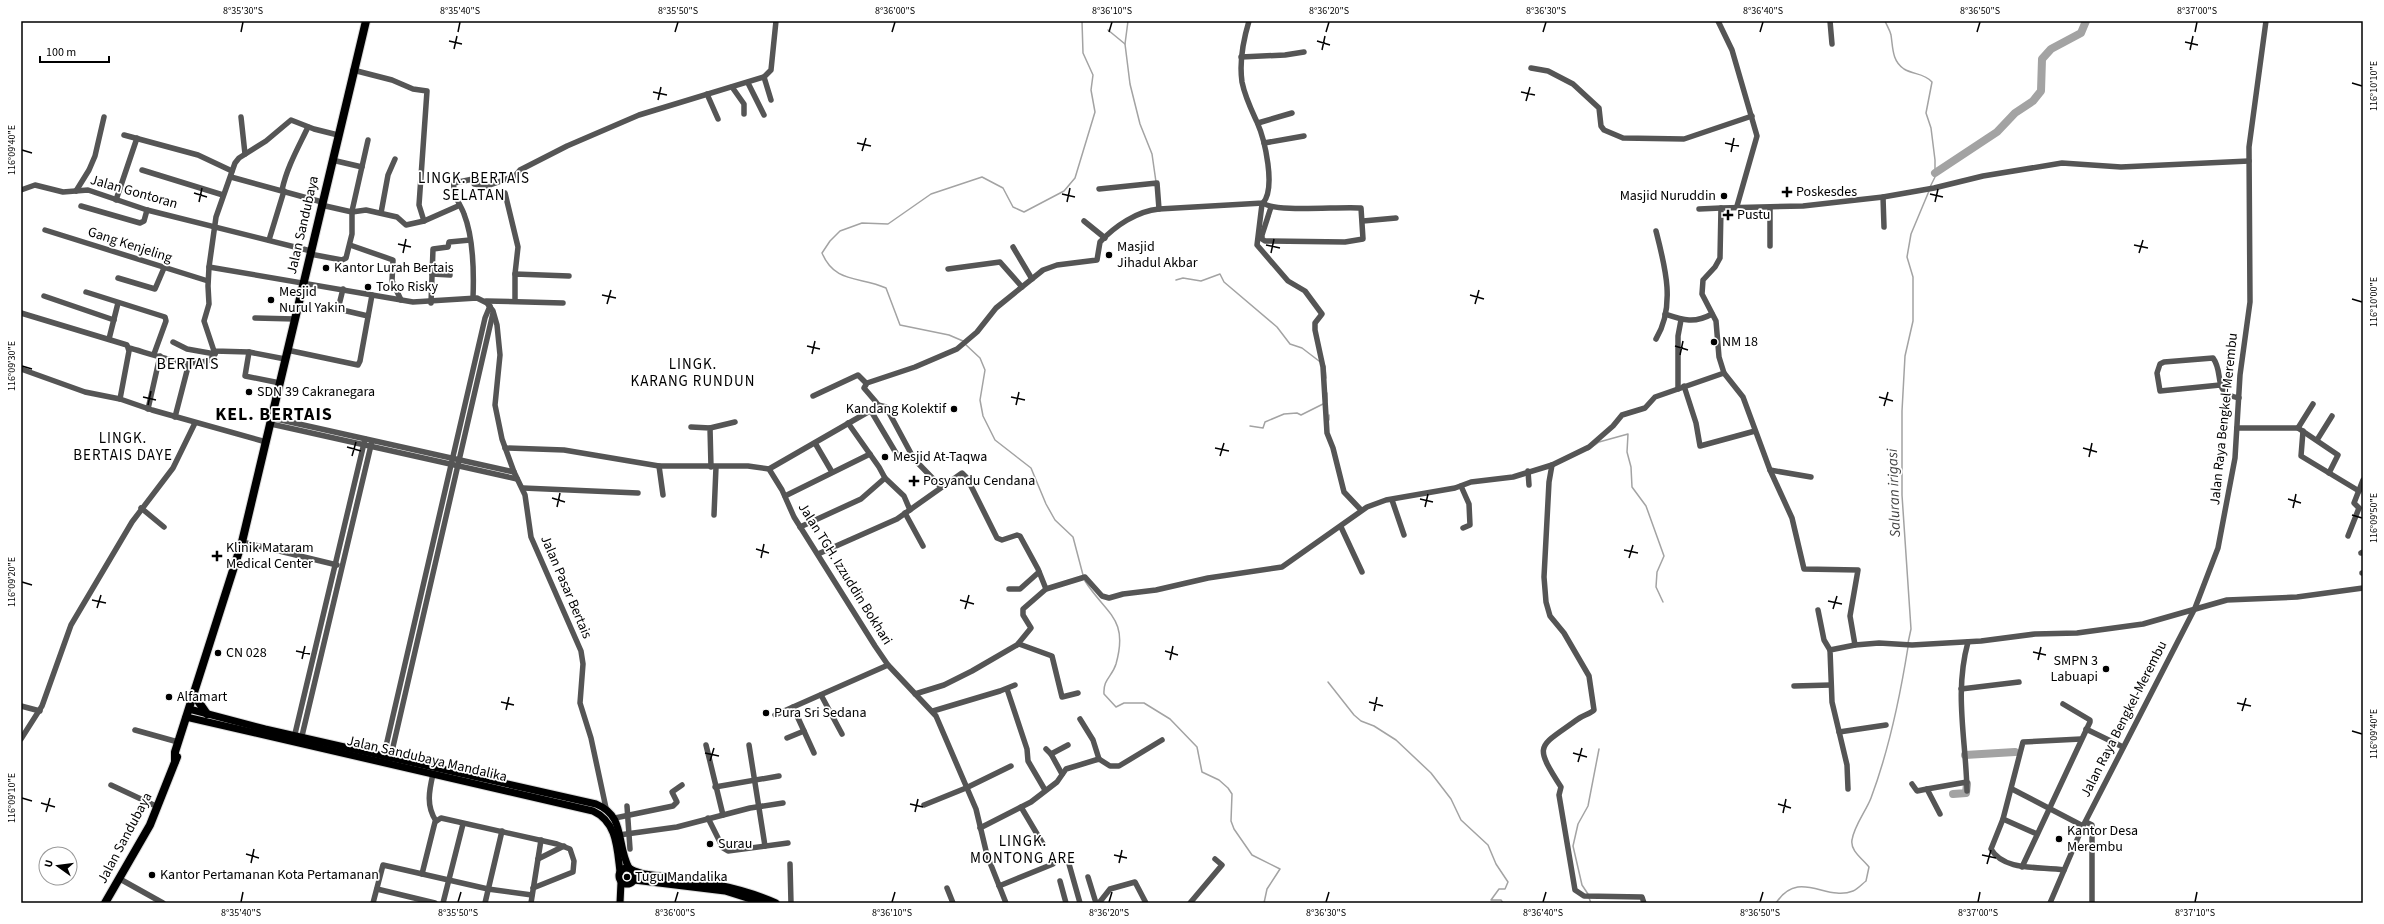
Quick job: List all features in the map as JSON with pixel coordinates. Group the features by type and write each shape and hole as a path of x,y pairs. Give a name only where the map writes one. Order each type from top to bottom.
{"highway":[{"name":"Jalan Sandubaya","path":"175,761 178,742 196,698 242,542 352,70 366,21"},
{"name":"Jalan Sandubaya","path":"105,903 120,879 158,807 175,761 212,644"},
{"path":"196,698 207,714"}],"main road":[{"name":"Jalan Sandubaya Mandalika","path":"190,713 297,740 386,760 433,774 567,801 593,811 607,820 613,832 622,882 620,903"},
{"path":"190,713 207,714 297,740"},
{"path":"386,760 508,788"},
{"path":"567,801 606,808 615,818 624,857 631,869 634,880"},
{"path":"620,872 631,869 644,874 734,887 752,892 776,903"},
{"path":"622,882 628,884 634,880 725,891 763,903"}],"street":[{"path":"473,298 470,240 467,221 461,207 458,206 455,183 473,179 474,184 487,186 513,177 520,170 567,146 636,116 764,77 771,70 776,21"},
{"path":"1249,21 1241,57 1244,92 1258,123 1264,143 1269,186 1267,197 1263,204 1257,245 1288,281 1306,291 1322,314 1315,327 1323,368 1327,433 1333,448 1344,492 1361,510"},
{"path":"1830,21 1832,44"},
{"name":"Jalan Raya Bengkel-Merembu","path":"2050,903 2085,824 2195,608 2210,572 2221,536 2234,458 2250,302 2251,264 2249,161 2266,21"},
{"path":"1720,22 1732,50 1752,116 1757,140 1737,206"},
{"path":"1241,57 1285,55 1304,52"},
{"path":"1531,68 1548,71 1573,84 1599,108 1601,126 1604,130 1623,138 1684,138 1752,116"},
{"path":"352,70 392,80 413,89 427,91 419,205 424,221"},
{"path":"764,77 771,100"},
{"path":"748,82 764,115"},
{"path":"732,87 744,104 744,114"},
{"path":"707,94 718,119"},
{"path":"1258,123 1292,113"},
{"path":"81,190 95,156 104,117"},
{"path":"241,118 245,154"},
{"path":"21,313 126,344 129,348 189,363 205,363 211,360 215,352 204,323 209,304 208,281 214,226 223,195 237,160 266,141 289,121 297,121 308,127 338,135"},
{"path":"269,240 283,191 288,166 297,153 308,127"},
{"path":"124,135 198,155 232,174 352,212 363,210 398,217 406,226 424,221 458,206"},
{"path":"1264,143 1304,136"},
{"path":"116,200 137,138"},
{"path":"368,140 352,212 352,234 350,245 393,260 392,281 397,287 401,300"},
{"path":"381,213 388,175 395,159"},
{"path":"332,160 362,167"},
{"path":"1699,208 1737,206 1770,208 1883,197 1926,190 1982,176 2067,162 2121,167 2249,161"},
{"path":"142,170 223,195"},
{"path":"1099,189 1156,183 1159,209"},
{"name":"Jalan Gontoran","path":"21,190 36,185 63,192 81,190 147,210 343,260 346,258 350,245"},
{"path":"505,193 518,247 515,274 515,300"},
{"path":"1883,197 1884,227"},
{"path":"866,383 915,367 957,349 968,341 996,308 1043,270 1054,266 1096,261 1099,257 1099,245 1104,238 1136,215 1146,211 1159,209 1263,204 1271,206 1360,207 1363,221 1362,240 1265,241 1262,239 1262,235 1271,206"},
{"path":"81,206 140,222 144,221 147,210"},
{"path":"1721,208 1720,258 1715,267 1704,280 1701,287 1703,298 1716,321 1719,357 1724,373 1743,397 1770,470 1792,518 1804,569 1858,570 1850,616 1854,645"},
{"path":"1770,208 1770,246"},
{"path":"1363,221 1396,218"},
{"path":"1084,221 1104,238"},
{"name":"Gang Kenjeling","path":"45,230 208,281"},
{"path":"1656,231 1668,282 1665,314 1656,339"},
{"path":"431,303 432,248 448,247 449,242 470,240"},
{"path":"1013,247 1016,255 1032,279"},
{"path":"948,270 1000,262 1022,287"},
{"path":"210,267 401,300 431,303 481,298 486,301 491,309 460,461 386,760"},
{"path":"118,278 155,289 164,268"},
{"path":"432,274 450,275"},
{"path":"515,274 569,276"},
{"path":"343,289 338,310 368,316"},
{"path":"86,292 118,304 166,318 157,355 148,409"},
{"path":"287,350 358,365 372,295"},
{"path":"44,296 114,320"},
{"path":"486,301 515,300 563,303"},
{"path":"109,339 118,304"},
{"path":"386,760 485,318 491,309"},
{"name":"Jalan Pasar Bertais","path":"491,309 500,355 495,388 496,410 514,472 523,488 529,515 530,534 581,651 583,664 580,703 591,738 606,808"},
{"path":"1665,314 1681,320 1699,320 1712,314"},
{"path":"255,318 295,319"},
{"path":"1678,389 1678,336 1681,320"},
{"path":"173,342 187,350 250,352 285,360"},
{"path":"120,399 129,348"},
{"path":"250,352 245,376 280,383"},
{"path":"2220,385 2160,391 2158,368 2160,364 2164,362 2210,357 2215,361 2220,385 2226,394 2239,398"},
{"path":"175,417 189,363"},
{"path":"21,369 79,390 120,399 175,417 266,442"},
{"path":"915,694 949,682 1019,644 1031,628 1023,615 1022,609 1046,589 1082,577 1102,596 1109,598 1123,594 1284,566 1302,551 1341,527 1361,510 1392,500 1461,486 1477,481 1513,477 1528,471 1552,465 1589,447 1625,413 1645,408 1655,397 1724,373"},
{"path":"813,396 858,375 866,383"},
{"path":"866,383 865,390 878,405 886,407 914,459 941,487"},
{"path":"1684,386 1696,423 1700,446 1755,431"},
{"path":"2313,404 2301,429 2301,456 2359,491"},
{"path":"506,448 564,450 659,466 748,466 769,469 871,411 878,405"},
{"path":"465,409 471,410"},
{"path":"871,411 896,453"},
{"path":"2317,440 2332,416"},
{"path":"271,421 365,442 514,472"},
{"path":"21,739 40,710 71,625 141,508 173,468 195,422"},
{"path":"691,428 710,428 735,422"},
{"path":"848,423 885,478 904,496 908,512 923,546"},
{"path":"710,428 714,467 714,515"},
{"path":"2237,428 2301,429 2338,455 2328,473"},
{"path":"297,740 335,565 365,442"},
{"path":"372,443 452,466 517,479"},
{"path":"297,740 372,443"},
{"path":"815,443 832,472"},
{"path":"785,496 870,454"},
{"path":"1552,465 1549,482 1544,577 1546,602 1550,616 1564,633 1589,676 1594,710 1545,743 1542,752 1546,763 1561,787 1559,795 1575,890 1584,896 1591,897 1642,897 1644,903"},
{"path":"659,466 663,495"},
{"name":"Jalan TGH. Izzuddin Bokhari","path":"769,469 785,496 800,527 862,627 888,665 933,711 976,809 980,828 1006,903"},
{"path":"1770,470 1811,476"},
{"path":"1528,471 1529,485"},
{"path":"818,554 897,519 960,474 964,474 996,537 1002,540 1019,535 1039,572 1046,589"},
{"path":"800,527 861,499 885,478"},
{"path":"2348,536 2359,508 2354,503 2363,480"},
{"path":"1461,486 1469,504 1470,525 1463,528"},
{"path":"523,488 638,493"},
{"path":"1392,500 1404,535"},
{"path":"141,508 164,527"},
{"path":"1341,527 1362,572"},
{"path":"242,542 342,566"},
{"path":"1009,589 1020,589 1039,572"},
{"path":"1830,650 1854,645 1910,645 1968,642 2035,634 2077,633 2143,624 2227,600 2292,597 2363,588"},
{"path":"1818,610 1824,640 1830,650 1832,702 1848,769 1848,789"},
{"path":"1967,790 1962,661 1968,642"},
{"path":"1019,644 1052,656 1062,696 1078,693"},
{"path":"775,715 888,665"},
{"path":"1962,688 2019,682"},
{"path":"933,711 1015,685"},
{"path":"1794,686 1831,685"},
{"path":"1007,688 1027,749 1028,761 1045,790"},
{"path":"821,695 842,734"},
{"path":"2022,867 2090,720 2063,704"},
{"path":"21,706 40,710"},
{"path":"793,707 814,753"},
{"path":"1080,719 1093,740 1099,759 1110,766 1119,766 1162,740"},
{"path":"1839,732 1886,724"},
{"path":"2086,729 2123,747"},
{"path":"135,730 178,742"},
{"path":"787,738 804,731"},
{"path":"2064,870 2022,867 2006,860 1991,849 2003,819 2012,789 2022,744 2025,741 2081,739"},
{"path":"706,745 723,815"},
{"path":"749,745 757,806 765,846"},
{"path":"1051,754 1068,745"},
{"path":"1046,749 1051,754 1062,774"},
{"path":"980,828 1022,807 1057,782 1069,767 1099,759"},
{"path":"924,805 966,788 1011,766"},
{"path":"422,874 436,821 429,806 428,797 433,774"},
{"path":"715,787 779,776"},
{"path":"1912,784 1917,791 1966,782"},
{"path":"615,818 676,804 672,792 682,785"},
{"path":"111,786 158,807"},
{"path":"1927,789 1940,814"},
{"path":"2012,789 2049,809 2085,824 2092,825 2092,903"},
{"path":"619,835 677,826 757,806 783,803"},
{"path":"626,806 630,814 630,849"},
{"path":"1022,807 1043,844"},
{"path":"436,821 441,818 564,846 572,854 575,865 573,872 533,888"},
{"path":"708,818 726,850 788,843"},
{"path":"2003,819 2037,834"},
{"path":"444,900 463,824"},
{"path":"485,903 502,831"},
{"path":"531,903 541,840"},
{"path":"538,859 564,846"},
{"path":"1190,903 1222,865 1215,859"},
{"path":"790,864 791,903"},
{"path":"999,886 1053,864"},
{"path":"1069,864 1080,903"},
{"path":"373,903 383,865 488,889 532,895"},
{"path":"1088,878 1099,903 1110,890 1135,882 1146,903"},
{"path":"120,879 164,903"},
{"path":"1060,881 1066,903"},
{"path":"947,888 953,903"},
{"path":"377,889 435,903"},
{"path":"1584,896 1587,903"},
{"path":"1591,897 1593,903"}],"waterway":[{"path":"963,341 949,335 900,325 886,288 841,275 827,263 822,253 830,241 840,231 862,223 888,224 931,194 982,177 1003,188 1013,207 1024,212 1064,191 1075,178 1095,112 1091,90 1093,75 1083,53 1082,21"},
{"path":"1125,44 1128,21"},
{"name":"Saluran irigasi","path":"1885,21 1891,33 1895,58 1900,66 1911,72 1926,77 1932,82 1926,113 1931,128 1935,160 1935,177 1930,187"},
{"path":"1935,173 1997,132 2015,113 2033,101 2041,91 2042,59 2051,49 2081,33 2086,21"},
{"path":"1108,30 1125,44 1130,84 1140,124 1152,154 1156,182"},
{"name":"Saluran irigasi","path":"1908,643 1911,629 1902,495 1902,411 1905,356 1913,321 1913,277 1907,257 1911,234 1929,191"},
{"path":"1176,280 1183,278 1201,281 1220,274 1224,282 1277,327 1290,344 1302,348 1319,361"},
{"path":"965,344 980,358 985,370 980,400 983,416 995,440 1031,468 1046,504 1055,520 1073,537 1083,575"},
{"path":"1325,366 1326,378"},
{"path":"1327,393 1327,401"},
{"path":"1250,426 1263,428 1265,422 1284,414 1297,413 1301,415 1323,404"},
{"path":"1329,415 1329,420"},
{"path":"1588,450 1599,442 1628,434 1627,452 1631,467 1632,487 1646,506 1664,556 1657,572 1656,587 1663,602"},
{"path":"1085,581 1113,618 1120,636 1116,664 1106,681 1104,694 1116,707 1124,703 1144,703 1170,719 1197,747 1202,772 1219,780 1232,794 1231,821 1234,829 1252,855 1280,869 1267,889 1264,903"},
{"name":"Saluran irigasi","path":"1776,903 1785,893 1794,888 1813,888 1833,893 1843,893 1855,890 1866,881 1869,867 1853,848 1852,840 1855,829 1871,798 1889,742 1898,704 1908,647"},
{"path":"1328,682 1354,715 1361,721 1374,726 1396,740 1431,773 1451,799 1461,820 1488,845 1496,864 1508,882 1505,889 1499,889 1491,900 1501,900 1503,903"},
{"path":"1588,894 1582,885 1573,846 1578,824 1588,806 1599,749"},
{"path":"1965,755 2015,752"},
{"path":"1953,794 1966,793 1967,784"},
{"path":"1589,898 1591,903"}],"place":[{"name":"Poskesdes","path":"1787,192"},
{"name":"Masjid Nuruddin","path":"1724,196"},
{"name":"Pustu","path":"1728,215"},
{"name":"Masjid Jihadul Akbar","path":"1109,255"},
{"name":"Kantor Lurah Bertais","path":"326,268"},
{"name":"Toko Risky","path":"368,287"},
{"name":"Mesjid Nurul Yakin","path":"271,300"},
{"name":"NM 18","path":"1714,342"},
{"name":"SDN 39 Cakranegara","path":"249,392"},
{"name":"Kandang Kolektif","path":"954,409"},
{"name":"Mesjid At-Taqwa","path":"885,457"},
{"name":"Posyandu Cendana","path":"914,481"},
{"name":"Klinik Mataram Medical Center","path":"217,556"},
{"name":"CN 028","path":"218,653"},
{"name":"SMPN 3 Labuapi","path":"2106,669"},
{"name":"Alfamart","path":"169,697"},
{"name":"Pura Sri Sedana","path":"766,713"},
{"name":"Kantor Desa Merembu","path":"2059,839"},
{"name":"Surau","path":"710,844"},
{"name":"Kantor Pertamanan Kota Pertamanan","path":"152,875"},
{"name":"Tugu Mandalika","path":"627,877"}],"district":[{"name":"LINGK. BERTAIS SELATAN","path":"474,186"},
{"name":"BERTAIS","path":"188,364"},
{"name":"LINGK. KARANG RUNDUN","path":"693,372"},
{"name":"KEL. BERTAIS","path":"274,414"},
{"name":"LINGK. BERTAIS DAYE","path":"123,446"},
{"name":"LINGK. MONTONG ARE","path":"1023,850"}]}
